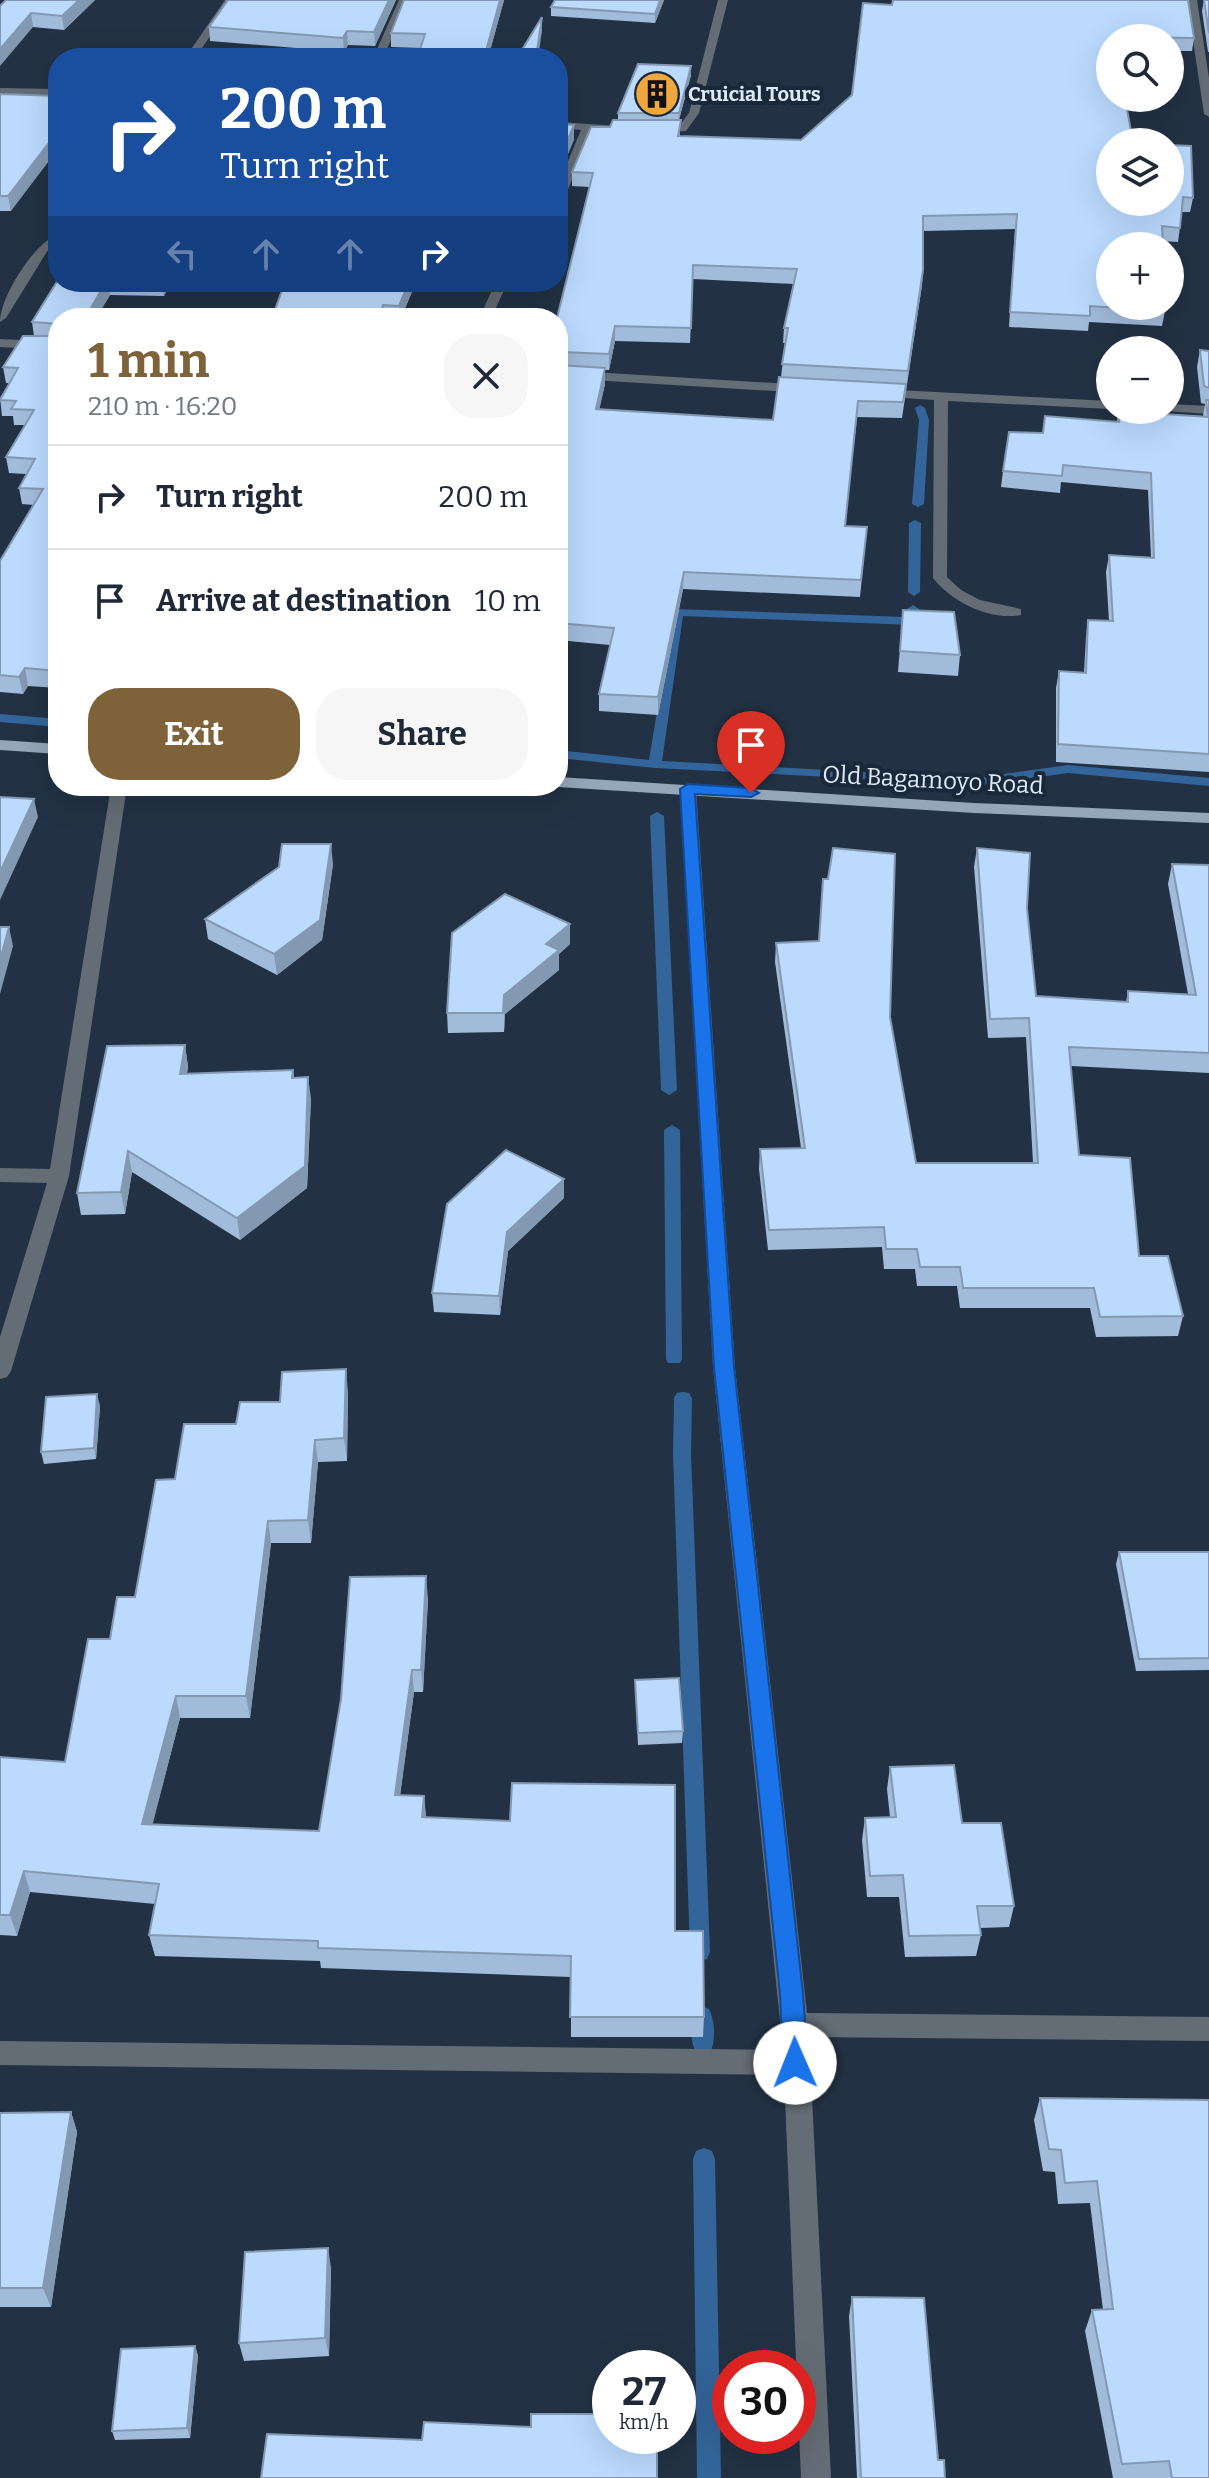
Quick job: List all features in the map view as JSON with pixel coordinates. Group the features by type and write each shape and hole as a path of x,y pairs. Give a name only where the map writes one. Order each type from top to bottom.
{"main road":[{"path":"0,745 48,748"},
{"name":"Old Bagamoyo Road","path":"568,783 974,808 1209,818"}],"street":[{"path":"197,48 230,0"},
{"path":"382,48 404,0"},
{"path":"647,130 682,129 691,119 723,0"},
{"path":"1192,0 1209,114"},
{"path":"1196,25 1209,26"},
{"path":"0,91 48,92"},
{"path":"568,126 632,130"},
{"path":"568,175 587,128"},
{"path":"0,318 48,245"},
{"path":"0,343 48,345"},
{"path":"568,375 829,390"},
{"path":"861,392 1096,404"},
{"path":"941,397 940,578 950,591 968,601 1016,612"},
{"path":"1184,409 1209,410"},
{"path":"688,789 724,1367 795,2025 816,2478"},
{"path":"0,1371 59,1176 117,796"},
{"path":"0,1175 59,1176"},
{"path":"795,2025 1209,2029"},
{"path":"0,2053 795,2063"}],"building":[{"path":"6,0 79,0 62,16 31,13 0,49 0,6"},
{"path":"228,0 389,0 374,32 347,31 343,38 209,27"},
{"path":"404,0 500,0 487,48 420,48 425,34 391,33"},
{"path":"555,0 660,0 655,14 551,7"},
{"path":"893,0 1188,0 1194,38 1184,38 1184,24 1096,24 1096,112 1128,112 1130,128 1096,128 1096,216 1181,216 1180,228 1162,226 1162,232 1096,232 1096,306 1090,306 1090,316 1010,312 1017,214 923,216 923,270 908,371 782,364 788,328 784,328 797,269 693,265 691,328 615,326 609,354 568,352 568,308 559,308 563,292 568,292 568,274 593,173 572,172 591,127 610,127 613,120 681,120 678,136 801,140 852,95 863,3 892,5"},
{"path":"1204,0 1209,0 1209,33"},
{"path":"542,17 537,48 523,48"},
{"path":"638,64 691,66 679,113 618,113"},
{"path":"0,94 48,96 48,144 8,196 0,196"},
{"path":"568,125 574,125 568,139"},
{"path":"1184,146 1191,146 1193,198 1184,197"},
{"path":"51,292 100,292 91,308 48,308 48,323 32,322"},
{"path":"281,292 405,292 399,306 276,308"},
{"path":"23,336 48,336 48,670 25,668 19,677 0,675 0,561 43,489 19,488 35,459 6,457 34,410 11,409 16,401 0,400 18,368 3,367"},
{"path":"1200,350 1209,351 1209,388 1204,386"},
{"path":"568,366 605,368 596,409 773,420 779,377 906,384 903,402 858,401 845,526 867,527 861,580 684,572 658,697 599,694 614,628 568,624"},
{"path":"1206,400 1209,400 1209,754 1058,744 1059,671 1086,673 1088,620 1113,621 1109,555 1154,558 1151,473 1063,465 1062,476 1003,471 1009,432 1043,433 1045,416 1096,420 1096,424 1184,424 1184,415 1208,417"},
{"path":"903,610 954,612 960,655 900,651"},
{"path":"0,797 34,799 0,872"},
{"path":"282,844 331,844 320,920 274,954 205,919 279,867"},
{"path":"833,848 895,854 890,1017 916,1163 1038,1163 1029,1018 990,1019 977,848 1030,853 1027,908 1036,996 1128,1002 1128,991 1196,995 1172,864 1209,865 1209,1053 1069,1047 1079,1155 1130,1158 1139,1256 1168,1256 1183,1316 1100,1317 1094,1288 963,1288 960,1267 920,1267 917,1249 886,1249 884,1227 769,1230 760,1149 805,1148 776,943 819,941 823,879 828,879"},
{"path":"505,894 570,924 546,944 559,950 504,995 503,1013 447,1013 452,933"},
{"path":"0,927 9,927 0,960"},
{"path":"185,1045 180,1074 293,1070 292,1078 308,1077 305,1166 237,1218 128,1151 121,1192 77,1193 107,1046"},
{"path":"506,1150 564,1179 507,1232 499,1296 432,1293 447,1204"},
{"path":"346,1369 344,1438 315,1440 308,1520 268,1521 246,1696 176,1696 142,1824 319,1831 341,1699 350,1577 426,1576 421,1670 412,1670 395,1795 424,1796 422,1817 510,1821 512,1783 675,1785 675,1931 703,1931 704,2017 570,2017 571,1956 318,1948 318,1941 149,1935 159,1884 24,1871 10,1915 0,1915 0,1757 65,1762 88,1639 110,1639 117,1597 135,1597 156,1480 175,1479 184,1424 236,1424 240,1402 280,1402 282,1372"},
{"path":"97,1394 94,1448 41,1452 46,1397"},
{"path":"1119,1552 1209,1552 1209,1658 1139,1659"},
{"path":"679,1678 683,1731 638,1733 635,1680"},
{"path":"954,1765 962,1823 1001,1823 1014,1906 977,1906 981,1935 909,1936 903,1875 870,1876 865,1818 896,1817 890,1767"},
{"path":"1040,2098 1209,2100 1209,2478 1172,2478 1169,2461 1122,2464 1092,2310 1113,2309 1097,2181 1065,2183 1061,2150 1049,2149"},
{"path":"71,2112 43,2288 0,2288 0,2113"},
{"path":"328,2248 325,2338 239,2343 245,2252"},
{"path":"852,2297 924,2298 938,2460 944,2460 945,2478 861,2478"},
{"path":"195,2346 187,2428 112,2431 121,2349"},
{"path":"531,2414 592,2414 592,2454 657,2454 657,2478 261,2478 267,2434 422,2440 424,2422 531,2427"}],"waterway":[{"path":"918,504 924,420 920,408"},
{"path":"914,592 915,523"},
{"path":"655,764 678,612 912,621 913,609"},
{"path":"0,718 48,722"},
{"path":"568,755 655,764"},
{"path":"655,764 922,779"},
{"path":"983,781 1068,769 1209,782"},
{"path":"657,816 669,1090"},
{"path":"672,1130 674,1359"},
{"path":"683,1398 682,1453 700,1952"},
{"path":"702,2016 703,2046"},
{"path":"704,2159 709,2478"}],"place":[{"name":"Cruicial Tours","path":"657,94"}],"route":[{"path":"751,793 688,789 724,1367 792,1994 795,2063"}]}
